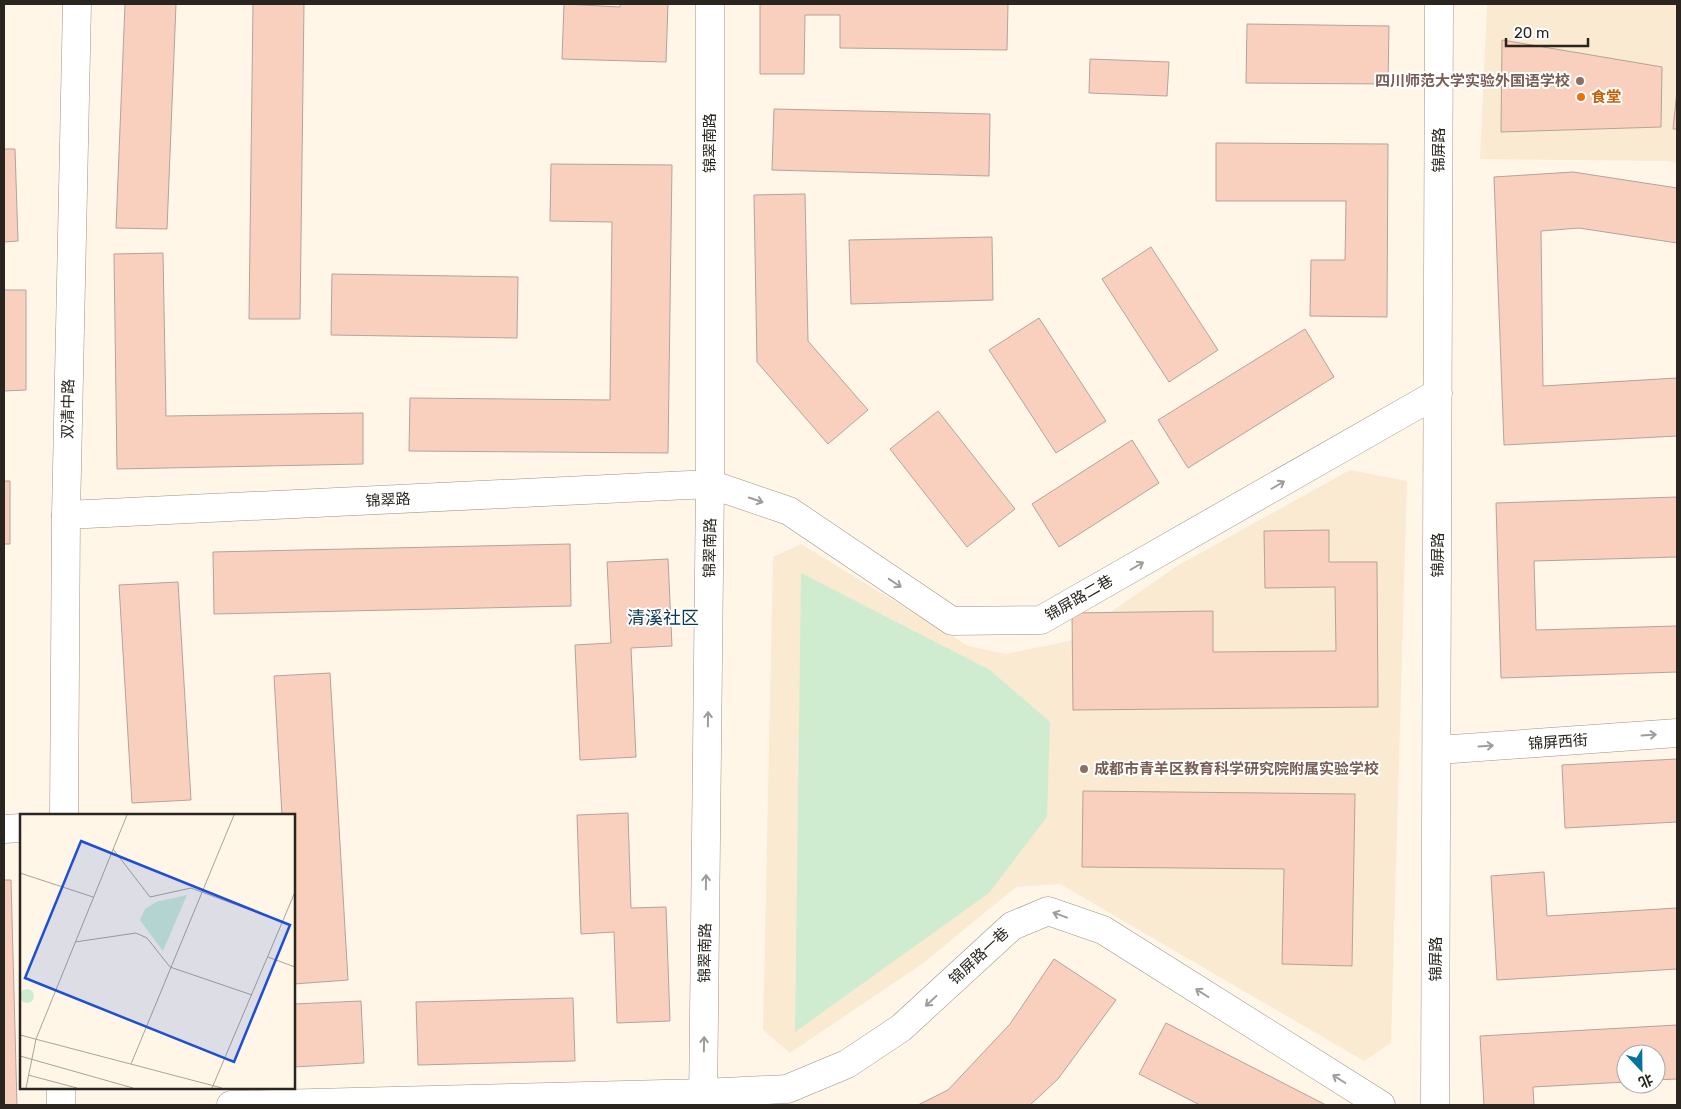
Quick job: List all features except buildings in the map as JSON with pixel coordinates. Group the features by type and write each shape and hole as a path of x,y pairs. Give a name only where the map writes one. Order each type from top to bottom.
{"street":[{"name":"双清中路","path":"64,814 66,515 77,4"},
{"name":"锦翠南路","path":"703,1099 710,484 710,4"},
{"name":"锦屏路","path":"1436,1105 1439,4"},
{"name":"锦屏路二巷","path":"710,484 789,511 952,621 1041,620 1438,393"},
{"name":"锦翠路","path":"66,515 710,484"},
{"name":"锦屏西街","path":"1438,750 1677,733"},
{"path":"4,828 20,828"},
{"name":"锦屏路一巷","path":"703,1099 787,1089 847,1064 901,1028 1012,926 1048,911 1103,930 1381,1105"},
{"path":"61,1089 61,1105"},
{"path":"231,1105 703,1099"}],"shaded area":[{"name":"四川师范大学实验外国语学校","path":"1487,4 1677,4 1677,163 1666,161 1480,159"},
{"name":"成都市青羊区教育科学研究院附属实验学校","path":"1350,470 1407,481 1391,1043 1364,1061 1060,884 1016,887 922,964 790,1053 763,1030 773,557 801,544 968,646 1006,654 1069,641 1177,566"}],"green space":[{"path":"801,573 990,670 1050,722 1047,817 989,893 795,1032"}],"place":[{"name":"四川师范大学实验外国语学校","path":"1580,81"},
{"name":"食堂","path":"1581,97"},
{"name":"成都市青羊区教育科学研究院附属实验学校","path":"1084,769"}],"district":[{"name":"清溪社区","path":"663,618"}]}
